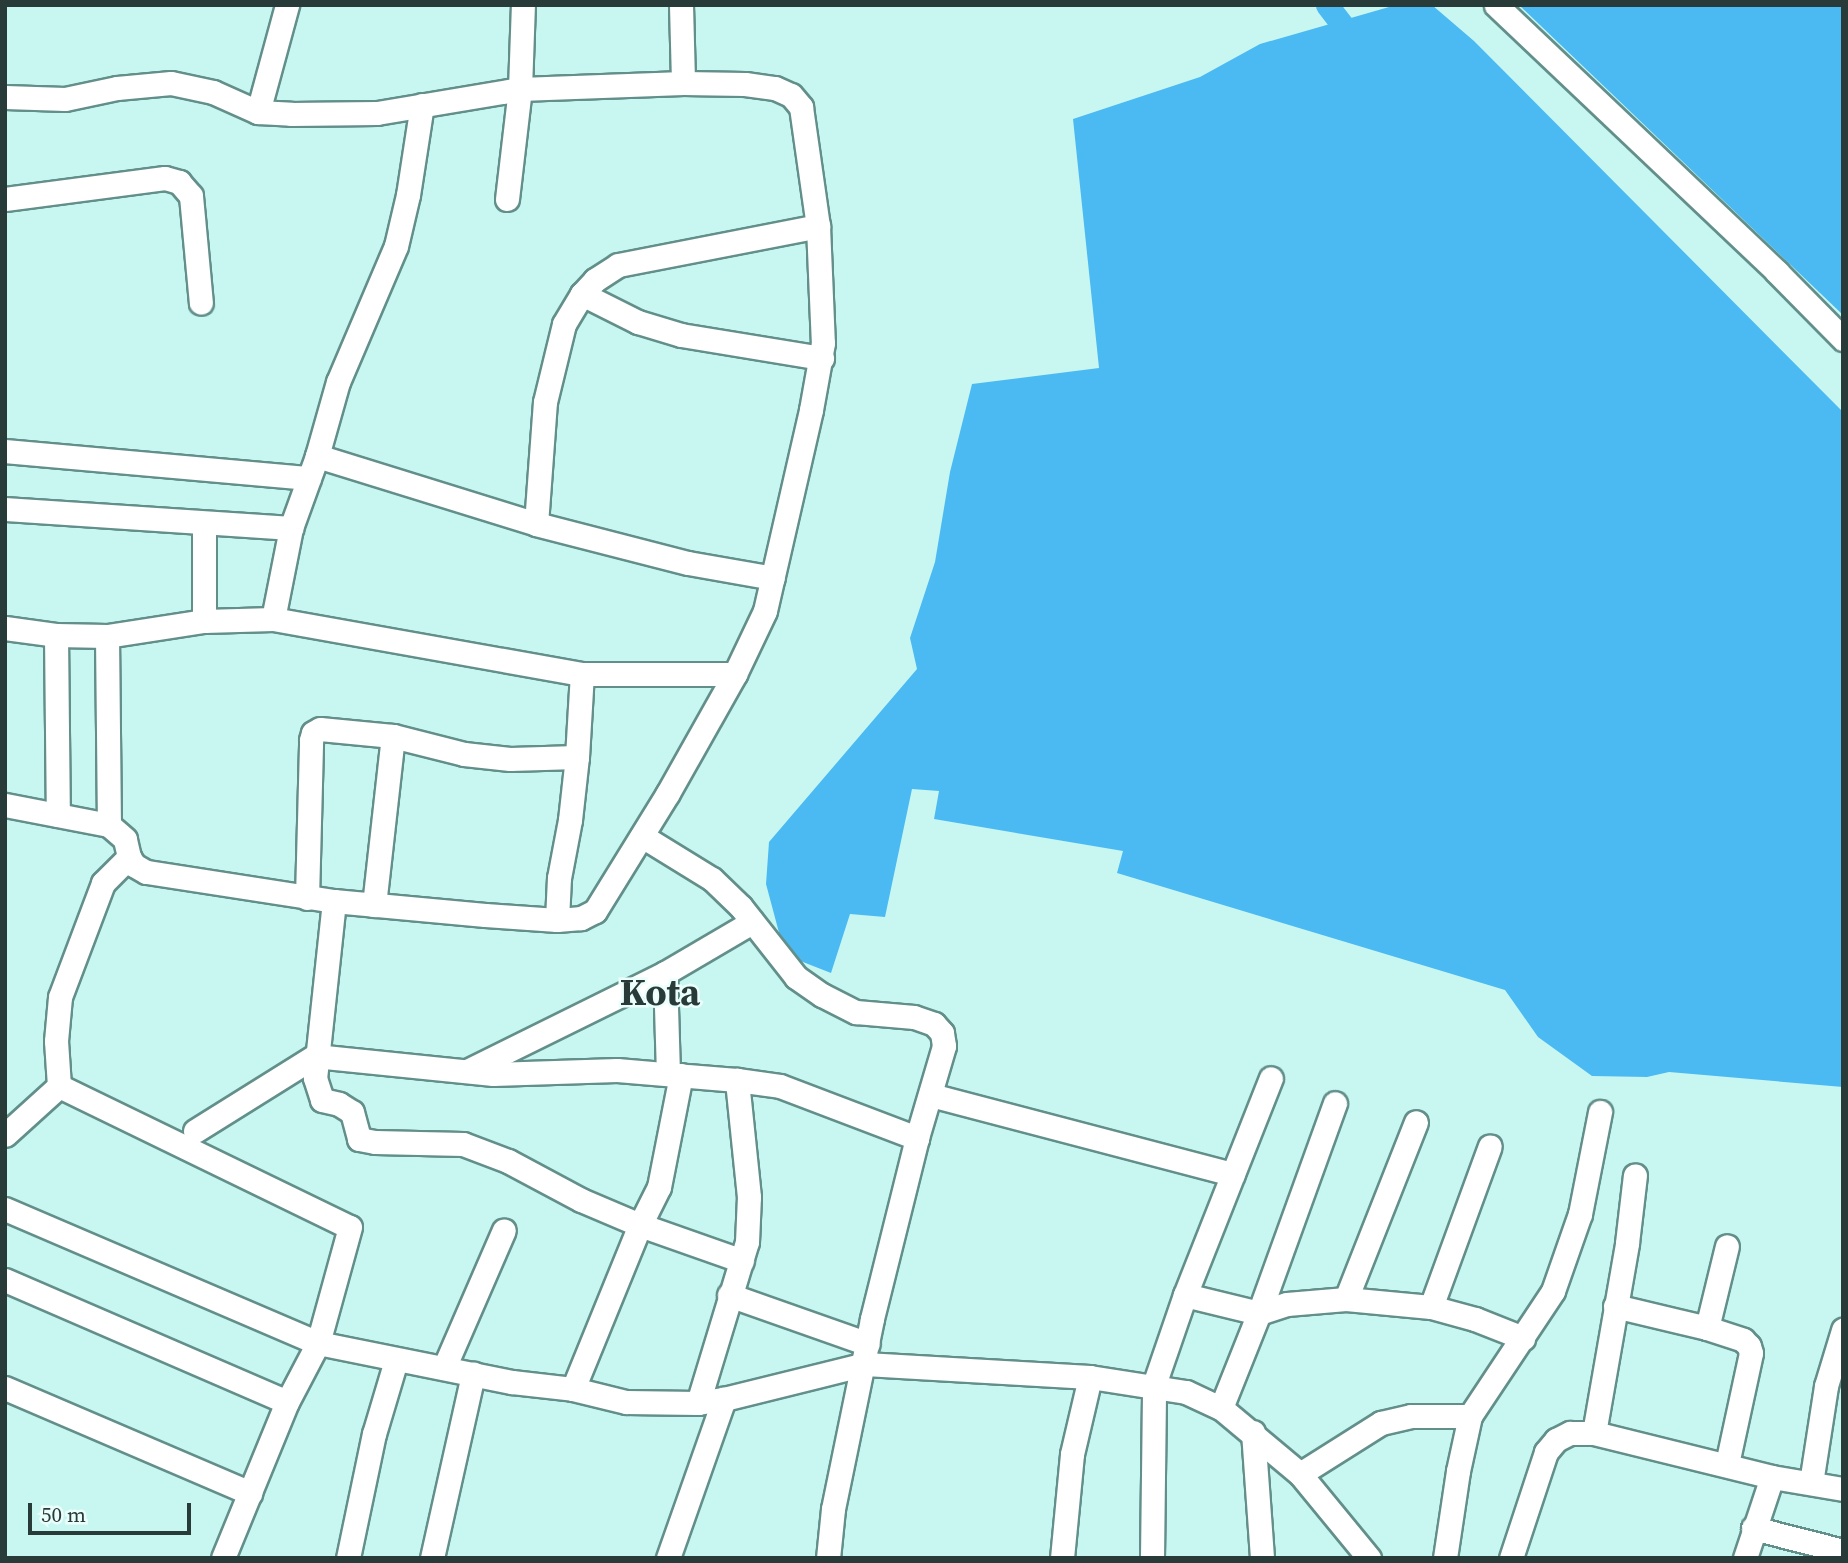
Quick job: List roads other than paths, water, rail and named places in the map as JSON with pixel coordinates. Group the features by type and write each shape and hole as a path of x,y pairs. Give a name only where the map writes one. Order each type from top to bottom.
{"street":[{"path":"258,113 287,5"},
{"path":"507,199 520,89 523,5"},
{"path":"681,5 684,83"},
{"path":"1496,5 1767,262 1843,339"},
{"path":"5,97 65,99 117,88 171,83 214,92 258,113 377,113 520,89 684,83 745,84 775,88 791,95 801,107 818,226 822,358 765,611 735,674 642,836 595,911 581,918 557,920 374,905 307,898 146,872 134,865 129,857 125,839 109,825 5,805"},
{"path":"273,618 290,528 317,456 338,382 396,246 408,195 422,105"},
{"path":"5,199 164,178 179,182 191,196 201,303"},
{"path":"536,524 545,402 564,324 582,293 618,265 818,226"},
{"path":"582,293 638,322 681,335 822,358"},
{"path":"5,451 309,478"},
{"path":"317,456 536,524 688,563 774,579"},
{"path":"5,509 290,528"},
{"path":"204,523 204,621"},
{"path":"5,628 55,635 107,636 204,621 273,618 582,674 735,674"},
{"path":"55,635 58,815"},
{"path":"107,636 109,825"},
{"path":"557,920 559,877 570,820 577,757 582,674"},
{"path":"307,898 313,733 320,729 393,736 464,754 510,759 577,757"},
{"path":"374,905 393,736"},
{"path":"642,836 712,879 752,922 796,977 822,995 856,1012 914,1017 934,1024 942,1033 944,1046 916,1138 833,1509 828,1558"},
{"path":"59,1086 56,1041 60,997 103,883 129,857"},
{"path":"334,901 315,1056 317,1093 322,1100 347,1107 354,1118 359,1139 375,1142 463,1144 508,1161 581,1200 639,1225 742,1261"},
{"path":"467,1071 665,973 752,922"},
{"path":"573,1389 639,1225 659,1187 674,1074 665,973"},
{"path":"195,1131 315,1056 494,1074 617,1070 737,1080 780,1086 916,1138"},
{"path":"1152,1558 1154,1385 1185,1295 1271,1078"},
{"path":"698,1404 747,1242 749,1197 737,1080"},
{"path":"5,1135 59,1086"},
{"path":"59,1086 350,1227 318,1343 287,1402 223,1558"},
{"path":"931,1095 1233,1174"},
{"path":"1220,1408 1259,1313 1335,1102"},
{"path":"1445,1558 1458,1471 1470,1416 1553,1290 1580,1214 1600,1112"},
{"path":"1346,1299 1416,1122"},
{"path":"1431,1307 1490,1146"},
{"path":"1594,1433 1627,1243 1635,1175"},
{"path":"5,1209 318,1343 473,1374 573,1389 626,1402 698,1404 724,1399 867,1354"},
{"path":"444,1368 504,1230"},
{"path":"1707,1328 1727,1246"},
{"path":"5,1280 287,1402"},
{"path":"729,1295 867,1354 1090,1377 1186,1392 1220,1408 1253,1432 1300,1474 1369,1558"},
{"path":"1185,1295 1259,1313 1287,1304 1346,1299 1431,1307 1475,1319 1523,1339"},
{"path":"1615,1306 1707,1328 1743,1340 1751,1353 1727,1464"},
{"path":"1811,1483 1826,1387 1843,1329"},
{"path":"348,1558 371,1446 396,1360"},
{"path":"432,1558 473,1374"},
{"path":"1062,1558 1072,1454 1090,1377"},
{"path":"5,1388 250,1493"},
{"path":"668,1558 724,1399"},
{"path":"1300,1474 1381,1423 1411,1416 1470,1416"},
{"path":"1253,1432 1262,1558"},
{"path":"1511,1558 1546,1452 1556,1440 1570,1433 1594,1433 1772,1477 1843,1489"},
{"path":"1745,1558 1772,1477"},
{"path":"1753,1528 1843,1551"}],"water":[{"path":"1396,5 1432,5 1474,41 1843,412 1843,1087 1669,1072 1647,1077 1592,1076 1538,1037 1505,990 1117,873 1123,851 934,819 939,791 912,789 885,917 850,914 831,973 785,955 766,884 769,842 917,669 910,638 935,562 950,472 972,384 1099,368 1073,119 1200,77 1260,44"},
{"path":"1519,5 1843,5 1843,315"}],"waterway":[{"path":"1327,5 1357,44"}],"district":[{"name":"Kota","path":"660,993"}]}
